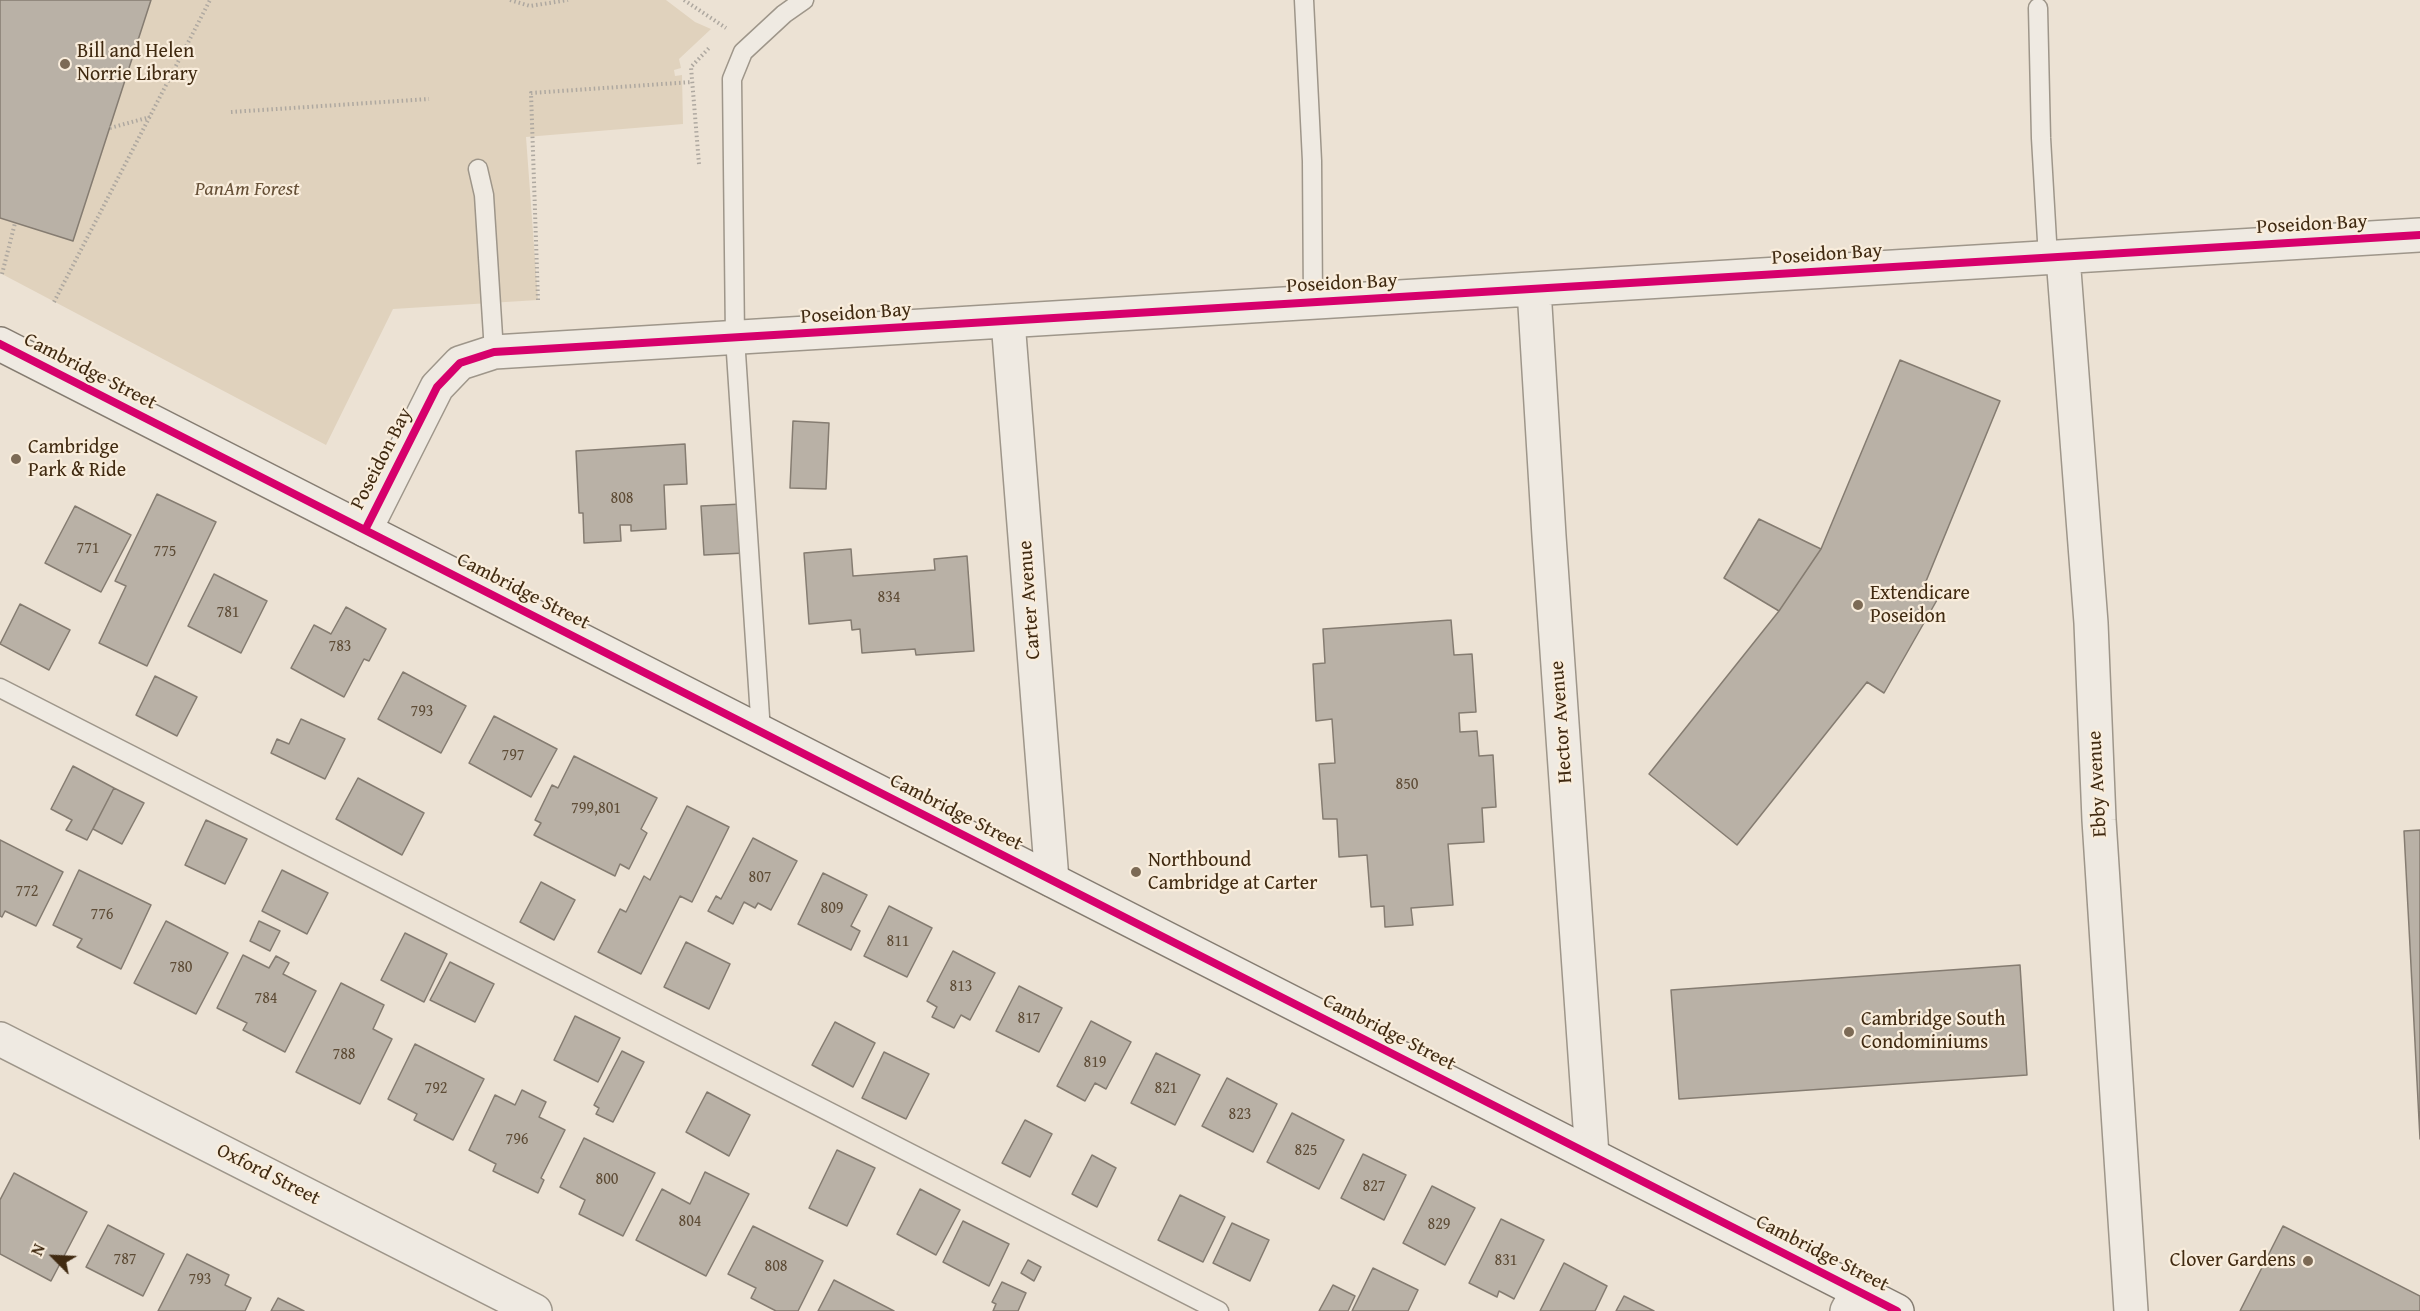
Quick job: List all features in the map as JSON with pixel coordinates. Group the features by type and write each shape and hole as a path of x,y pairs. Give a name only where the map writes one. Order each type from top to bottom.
{"street":[{"name":"Poseidon Bay","path":"365,530 437,387 460,363 494,352 2420,235"},
{"name":"Ebby Avenue","path":"2056,258 2091,623 2099,820 2132,1311"},
{"name":"Hector Avenue","path":"1534,289 1592,1155"},
{"name":"Carter Avenue","path":"1008,321 1052,880"},
{"name":"Cambridge Street","path":"0,344 1592,1155 1852,1301 1898,1311"},
{"name":"Oxford Street","path":"0,1039 535,1311"}],"lane":[{"path":"761,732 735,338 732,79 743,52 784,14 804,0"},
{"path":"1304,0 1312,161 1313,303"},
{"path":"2038,8 2041,138 2056,258"},
{"path":"478,169 484,195 494,352"},
{"path":"0,688 1219,1311"}],"path":[{"path":"54,302 210,0"},
{"path":"510,0 530,6 568,0"},
{"path":"684,0 727,29"},
{"path":"538,300 531,93 692,82"},
{"path":"231,112 429,99"},
{"path":"110,128 150,117"},
{"path":"2,274 15,223"}],"green space":[{"name":"PanAm Forest","path":"0,0 666,0 695,22 711,29 679,59 681,68 674,70 675,76 682,75 683,124 526,137 538,300 393,309 326,445 0,273"}],"building":[{"name":"Bill and Helen Norrie Library","path":"0,0 151,0 73,241 0,218"},
{"name":"Extendicare Poseidon","path":"1900,360 2000,401 1922,591 1937,600 1884,693 1867,682 1737,845 1649,774 1779,611 1821,549"},
{"path":"793,421 829,423 826,489 790,488"},
{"path":"685,444 687,484 664,485 666,529 631,531 631,525 620,525 621,541 584,543 583,513 579,513 576,451"},
{"path":"157,494 216,522 147,666 99,643 126,586 115,581"},
{"path":"742,504 745,553 704,555 701,506"},
{"path":"75,506 131,535 101,592 45,563"},
{"path":"1759,519 1821,549 1779,611 1724,578"},
{"path":"851,549 853,576 935,570 934,559 967,556 974,651 916,655 915,649 862,653 860,629 852,630 851,620 809,624 804,553"},
{"path":"214,574 267,601 241,653 188,626"},
{"path":"20,604 70,630 49,670 0,644"},
{"path":"346,607 386,629 369,661 364,659 344,697 291,668 314,625 331,634"},
{"path":"1451,620 1454,655 1472,654 1476,712 1459,713 1460,732 1477,731 1479,756 1493,755 1496,807 1482,808 1484,842 1448,844 1453,905 1411,908 1413,925 1385,927 1384,906 1371,907 1367,855 1339,857 1337,819 1323,819 1319,764 1335,763 1332,719 1316,721 1313,664 1325,663 1323,629"},
{"path":"403,672 466,706 441,753 378,719"},
{"path":"155,676 197,697 177,736 136,715"},
{"path":"494,716 557,749 531,797 469,763"},
{"path":"301,719 345,739 325,779 271,753 277,739 289,744"},
{"path":"574,756 657,798 641,829 647,833 629,869 620,864 615,876 534,835 541,823 535,820 552,785 558,788"},
{"path":"73,766 114,788 87,840 66,830 72,820 51,809"},
{"path":"358,778 424,813 402,855 336,819"},
{"path":"114,788 144,803 122,844 93,829"},
{"path":"687,806 729,827 692,902 680,896 641,974 598,952 620,909 626,912 644,876 650,880"},
{"path":"206,820 247,839 225,884 185,865"},
{"path":"2420,830 2420,1139 2404,831"},
{"path":"753,838 797,861 771,910 758,903 755,908 744,902 733,924 708,911 716,896 721,899"},
{"path":"0,840 63,872 36,926 5,911 2,917 0,916"},
{"path":"79,870 151,905 121,969 77,947 82,939 53,925"},
{"path":"282,870 328,893 307,934 262,911"},
{"path":"823,873 867,895 851,926 860,931 851,950 798,924"},
{"path":"541,882 575,900 554,940 520,922"},
{"path":"889,906 932,928 907,977 864,956"},
{"path":"166,921 228,953 196,1014 134,983"},
{"path":"259,921 280,931 270,951 250,941"},
{"path":"405,933 447,954 424,1002 381,980"},
{"path":"686,942 730,964 709,1009 664,987"},
{"path":"953,951 995,973 970,1020 961,1015 954,1028 932,1017 937,1007 927,1001"},
{"path":"243,955 269,968 276,956 289,963 283,974 316,991 285,1052 243,1030 247,1023 217,1008"},
{"path":"450,962 494,984 475,1022 430,1000"},
{"name":"Cambridge South Condominiums","path":"2020,965 2027,1075 1679,1099 1671,990"},
{"path":"341,983 384,1005 373,1029 392,1039 360,1104 296,1072"},
{"path":"1019,986 1062,1008 1039,1052 996,1031"},
{"path":"575,1016 620,1038 598,1082 554,1060"},
{"path":"1091,1021 1131,1042 1106,1089 1095,1083 1085,1101 1057,1086"},
{"path":"835,1022 875,1043 853,1087 812,1065"},
{"path":"415,1044 484,1079 453,1140 414,1120 417,1114 388,1099"},
{"path":"622,1051 644,1062 613,1122 596,1114 599,1108 594,1105"},
{"path":"884,1052 929,1074 906,1119 862,1098"},
{"path":"1156,1053 1200,1075 1175,1125 1131,1103"},
{"path":"1227,1078 1277,1104 1253,1152 1202,1126"},
{"path":"522,1090 546,1102 539,1117 565,1130 541,1178 544,1180 538,1193 493,1171 496,1164 469,1150 495,1095 515,1105"},
{"path":"707,1092 750,1115 729,1156 686,1132"},
{"path":"1292,1113 1344,1140 1319,1189 1267,1162"},
{"path":"1025,1120 1052,1134 1030,1177 1002,1163"},
{"path":"584,1138 655,1173 623,1236 579,1214 585,1200 560,1187"},
{"path":"837,1150 875,1168 847,1226 809,1208"},
{"path":"1363,1154 1406,1175 1384,1220 1341,1198"},
{"path":"1092,1155 1116,1168 1097,1207 1072,1194"},
{"path":"705,1172 749,1194 706,1276 636,1240 662,1189 690,1204"},
{"path":"14,1173 87,1212 51,1281 0,1254 0,1200"},
{"path":"1432,1186 1475,1208 1445,1265 1403,1243"},
{"path":"920,1189 960,1210 936,1255 897,1234"},
{"path":"1180,1195 1225,1217 1203,1262 1158,1240"},
{"path":"1501,1219 1544,1240 1514,1299 1499,1291 1497,1297 1469,1283"},
{"path":"963,1221 1009,1244 989,1286 943,1262"},
{"path":"1232,1223 1269,1240 1250,1281 1213,1263"},
{"path":"108,1225 164,1254 143,1296 86,1267"},
{"path":"753,1226 823,1261 798,1311 776,1311 751,1298 756,1288 728,1274"},
{"name":"Clover Gardens","path":"2283,1226 2420,1296 2420,1311 2240,1311"},
{"path":"187,1254 229,1275 225,1285 251,1298 245,1311 158,1311"},
{"path":"1028,1260 1041,1267 1034,1281 1021,1273"},
{"path":"1564,1263 1607,1286 1595,1311 1540,1311"},
{"path":"1373,1268 1418,1290 1408,1311 1352,1311"},
{"path":"834,1280 894,1311 818,1311"},
{"path":"1002,1282 1026,1293 1018,1311 993,1311 996,1304 992,1302"},
{"path":"1333,1285 1355,1296 1348,1311 1319,1311"},
{"path":"1624,1296 1654,1311 1616,1311"},
{"path":"278,1298 304,1311 271,1311"}],"cycle path":[{"path":"365,530 437,387 460,363 494,352 2420,235"},
{"path":"0,344 1897,1311"}],"place":[{"name":"Bill and Helen Norrie Library","path":"65,64"},
{"name":"Cambridge Park & Ride","path":"16,459"},
{"name":"Extendicare Poseidon","path":"1858,605"},
{"name":"Northbound Cambridge at Carter","path":"1136,872"},
{"name":"Cambridge South Condominiums","path":"1849,1032"},
{"name":"Clover Gardens","path":"2308,1261"}]}
